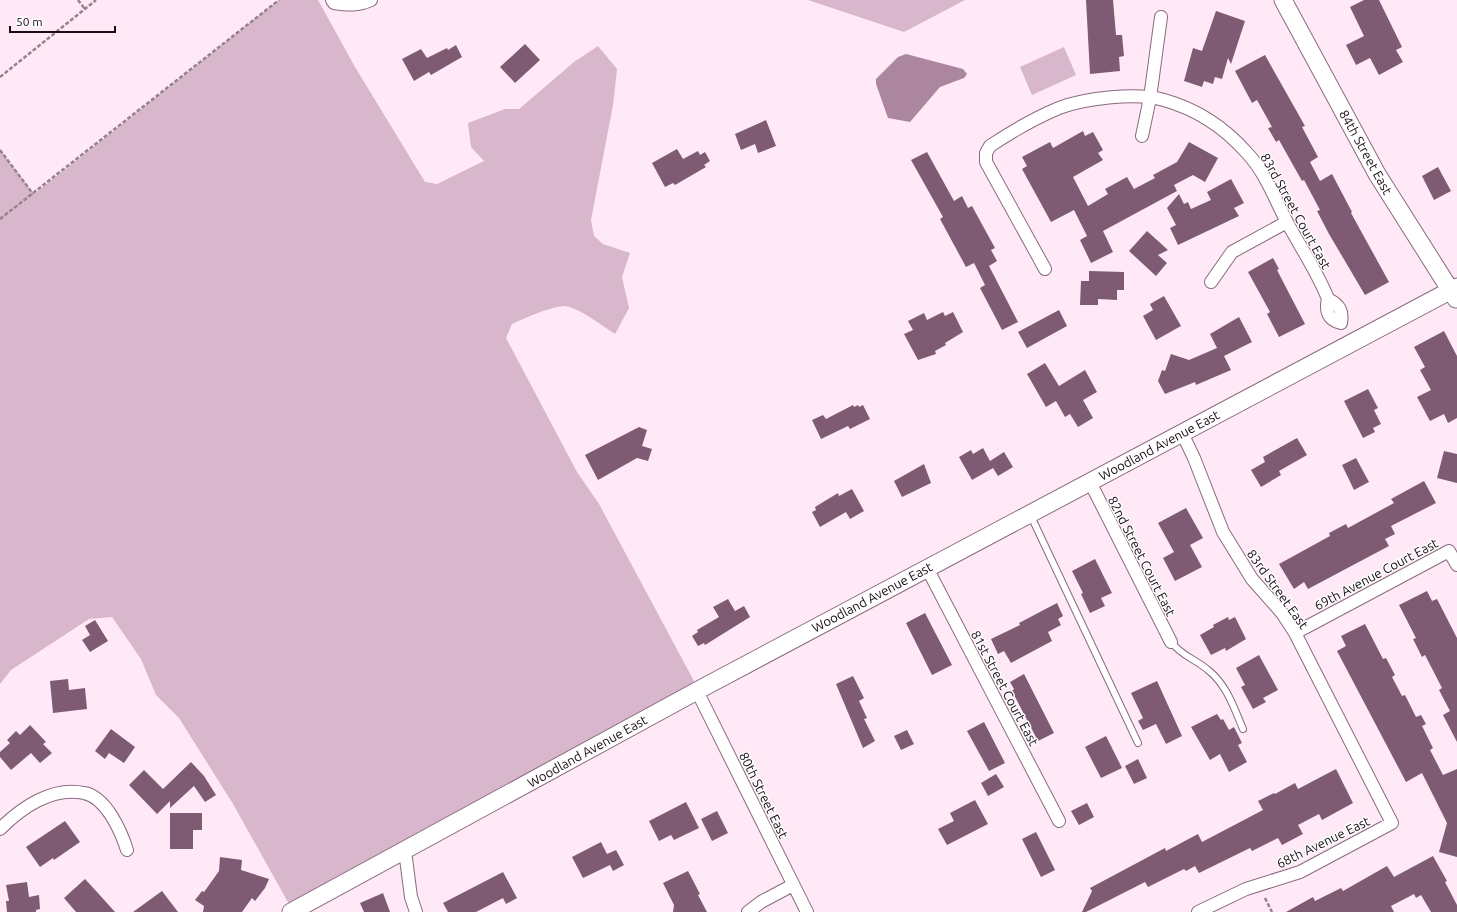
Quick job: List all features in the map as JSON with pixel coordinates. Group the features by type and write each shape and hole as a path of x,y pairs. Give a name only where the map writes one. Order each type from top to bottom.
{"street":[{"path":"333,1 350,6 363,4 371,0"},
{"name":"84th Street East","path":"1283,0 1378,174 1435,267 1455,293"},
{"path":"1142,136 1150,98 1161,17"},
{"name":"83rd Street Court East","path":"1045,269 986,162 986,153 990,146 1058,108 1098,98 1150,98 1168,102 1208,119 1236,141 1258,167 1328,299 1326,308 1328,314 1333,320 1341,323 1353,342"},
{"path":"1211,282 1232,252 1287,222"},
{"name":"Woodland Avenue East","path":"291,912 697,691 927,568 1353,342 1455,293"},
{"name":"83rd Street East","path":"1182,433 1198,468 1223,532 1252,579 1282,613 1295,633 1392,823"},
{"name":"82nd Street Court East","path":"1090,482 1171,642"},
{"name":"69th Avenue Court East","path":"1295,633 1449,550 1457,566"},
{"name":"81st Street Court East","path":"927,568 1059,821"},
{"name":"80th Street East","path":"697,691 807,912"},
{"path":"0,829 12,816 42,798 56,794 85,793 95,798 109,812 122,834 127,850"},
{"name":"68th Avenue East","path":"1198,912 1246,889 1300,872 1392,823"},
{"path":"405,851 411,897 416,912"},
{"path":"748,912 761,902 793,885"}],"lane":[{"path":"1030,514 1138,743"},
{"path":"1171,642 1180,653 1208,669 1224,686 1243,729"}],"path":[{"path":"78,0 85,9"},
{"path":"0,77 96,0"},
{"path":"0,219 278,0"},
{"path":"0,150 33,194"},
{"path":"1265,898 1272,912"}],"shaded area":[{"path":"279,0 318,0 355,67 425,182 437,184 484,161 471,147 468,123 505,109 519,109 574,62 598,46 617,69 613,105 591,220 594,236 603,244 630,253 622,277 629,308 615,334 576,309 564,306 544,311 512,324 506,338 577,472 599,504 694,681 692,685 289,904 233,804 179,718 156,695 141,659 112,617 89,619 11,670 0,684 0,150 34,194"},
{"path":"808,0 965,0 904,32"},
{"path":"1064,47 1076,75 1032,95 1020,67"},
{"path":"906,54 963,69 967,74 964,78 940,87 910,122 888,118 876,84 876,79 898,57"}],"building":[{"path":"1086,0 1113,0 1116,35 1122,35 1124,56 1119,57 1120,71 1090,74"},
{"path":"1364,0 1379,0 1402,47 1396,50 1403,62 1379,75 1370,58 1356,65 1346,45 1364,36 1350,7"},
{"path":"1216,11 1245,21 1231,64 1228,58 1222,79 1215,77 1213,84 1204,81 1202,87 1184,81 1193,48 1202,51"},
{"path":"525,44 540,60 515,83 500,67"},
{"path":"456,45 462,57 431,75 429,72 414,81 402,59 421,49 427,58 447,48 448,50"},
{"path":"1265,55 1305,126 1302,127 1318,157 1310,162 1320,181 1332,174 1352,212 1351,213 1389,282 1365,295 1329,234 1317,211 1320,210 1304,180 1302,181 1279,140 1276,142 1268,128 1272,127 1257,100 1252,103 1235,71"},
{"path":"766,120 776,146 758,153 755,144 741,150 735,134"},
{"path":"1083,131 1085,136 1093,132 1103,150 1098,153 1103,160 1073,177 1088,206 1108,194 1105,189 1127,177 1134,189 1155,178 1153,175 1177,162 1189,142 1218,158 1205,182 1193,175 1174,185 1177,191 1103,231 1113,252 1091,263 1080,240 1087,236 1074,210 1051,222 1022,169 1027,166 1022,157 1050,142 1053,148"},
{"path":"677,149 683,159 698,151 700,155 705,152 710,161 704,165 706,167 675,185 673,183 665,187 652,163"},
{"path":"927,152 954,201 962,196 968,208 972,206 995,248 991,250 997,261 989,266 1018,322 1002,330 980,288 985,285 974,263 966,267 940,219 943,217 911,160"},
{"path":"1438,167 1451,191 1434,200 1422,176"},
{"path":"1231,179 1244,203 1234,208 1239,216 1178,245 1170,228 1176,225 1167,208 1179,194 1184,204 1188,202 1191,209 1211,200 1207,192"},
{"path":"1147,231 1168,250 1158,255 1167,263 1156,276 1129,251"},
{"path":"1273,258 1279,269 1277,270 1305,324 1279,337 1267,314 1270,312 1248,272"},
{"path":"1089,271 1124,272 1124,290 1117,290 1117,300 1098,299 1098,305 1080,305 1081,281 1089,281"},
{"path":"1164,296 1181,326 1156,340 1143,316 1153,310 1150,304"},
{"path":"1059,310 1067,326 1027,348 1018,332"},
{"path":"943,312 945,316 953,312 963,332 945,343 946,345 935,351 936,354 918,360 904,334 913,330 908,321 924,313 927,320"},
{"path":"1239,317 1252,342 1224,356 1231,370 1196,385 1195,382 1165,394 1158,381 1162,370 1165,371 1171,354 1189,360 1217,348 1210,334"},
{"path":"1444,331 1457,356 1457,418 1448,423 1444,414 1430,421 1417,397 1431,390 1420,370 1425,367 1414,347"},
{"path":"1045,363 1059,386 1085,370 1097,392 1083,400 1093,418 1078,427 1070,414 1065,417 1056,401 1046,407 1027,374"},
{"path":"1368,389 1378,408 1374,410 1381,424 1373,428 1375,432 1363,438 1344,401"},
{"path":"853,405 854,407 858,405 859,407 863,405 870,419 850,429 848,426 821,439 812,420 823,415 826,419"},
{"path":"639,427 647,430 642,446 652,449 648,461 637,458 598,480 585,455"},
{"path":"1297,438 1307,455 1279,471 1281,475 1261,487 1251,470 1265,462 1263,457"},
{"path":"983,448 990,461 1004,452 1013,467 998,476 993,468 972,480 959,457 971,450 973,454"},
{"path":"1444,451 1457,454 1457,483 1437,478"},
{"path":"1356,458 1369,482 1354,490 1342,465"},
{"path":"924,464 931,483 902,497 894,481"},
{"path":"1424,481 1436,503 1391,526 1395,534 1385,539 1389,546 1308,589 1304,582 1294,589 1279,564 1330,536 1329,533 1346,524 1348,528 1394,503 1391,499"},
{"path":"852,489 864,511 850,519 846,512 820,527 812,512 816,510 815,507 838,493 839,496"},
{"path":"1186,508 1203,538 1190,545 1202,567 1175,581 1163,558 1174,552 1158,523"},
{"path":"1095,559 1112,593 1101,598 1105,606 1090,613 1081,594 1083,593 1072,571"},
{"path":"1427,591 1432,601 1437,599 1457,638 1457,742 1443,715 1450,711 1439,690 1442,688 1425,655 1422,657 1413,639 1416,638 1399,605"},
{"path":"728,599 735,611 744,606 750,617 705,645 704,643 698,646 692,636 698,632 697,630 719,617 713,607"},
{"path":"1057,603 1063,616 1058,619 1061,625 1048,632 1052,641 1011,663 1004,651 998,654 991,639 1020,625 1019,623"},
{"path":"925,613 952,665 932,675 906,623"},
{"path":"1228,617 1229,620 1235,617 1246,639 1226,651 1225,648 1211,655 1200,635 1214,627 1213,625"},
{"path":"95,620 108,641 90,652 82,640 90,635 85,626"},
{"path":"1365,624 1383,659 1386,658 1395,675 1392,677 1402,696 1405,695 1416,717 1421,715 1426,724 1422,726 1433,748 1430,750 1443,775 1457,769 1457,857 1439,852 1447,823 1422,773 1406,782 1337,651 1346,646 1341,636"},
{"path":"1259,655 1278,690 1263,698 1266,702 1253,709 1241,687 1245,685 1236,668"},
{"path":"1024,674 1054,733 1038,741 1012,691 1014,689 1010,682"},
{"path":"853,676 864,698 859,701 867,718 864,719 875,741 863,748 836,684"},
{"path":"68,679 69,690 85,688 87,709 53,713 50,681"},
{"path":"1157,681 1182,736 1166,744 1156,724 1143,730 1138,721 1143,718 1131,693"},
{"path":"1217,714 1221,720 1223,719 1229,730 1234,727 1242,743 1238,745 1247,762 1229,772 1220,754 1210,760 1191,727"},
{"path":"984,722 1005,763 989,771 967,731"},
{"path":"30,725 46,742 43,744 52,753 40,763 31,753 11,770 0,757 0,752 10,743 7,740 16,731 20,735"},
{"path":"111,729 135,747 124,763 109,753 105,759 95,751"},
{"path":"907,730 914,744 901,750 894,736"},
{"path":"1106,736 1122,768 1101,778 1085,747"},
{"path":"1138,759 1147,778 1134,784 1125,766"},
{"path":"191,762 204,776 216,795 205,802 194,786 170,808 170,801 157,814 129,785 144,770 163,789"},
{"path":"1336,769 1353,803 1322,820 1319,814 1298,825 1303,834 1282,845 1278,838 1252,851 1250,848 1199,873 1195,866 1186,871 1184,869 1148,887 1145,882 1086,912 1082,912 1092,891 1090,888 1165,848 1166,851 1198,834 1202,842 1263,810 1258,801 1295,783 1298,789"},
{"path":"996,774 1004,787 988,796 981,783"},
{"path":"975,800 988,824 947,845 938,829 954,821 950,813"},
{"path":"686,802 699,828 674,840 671,835 659,841 649,821"},
{"path":"1087,803 1094,817 1079,825 1071,811"},
{"path":"717,811 728,833 712,841 701,819"},
{"path":"170,813 202,813 202,830 193,830 193,849 170,849"},
{"path":"65,821 80,842 54,860 53,858 40,867 26,847"},
{"path":"1036,832 1055,870 1041,877 1022,839"},
{"path":"601,842 607,854 616,850 624,865 613,871 610,865 583,878 572,857"},
{"path":"1433,856 1447,881 1445,882 1457,905 1457,912 1431,912 1421,895 1416,898 1414,894 1391,906 1394,912 1286,912 1313,897 1315,901 1341,888 1343,891 1387,866 1394,877"},
{"path":"220,857 242,860 241,870 269,879 265,888 255,901 252,898 242,912 203,912 204,906 195,900 202,891 204,892 219,871"},
{"path":"688,871 700,894 698,895 707,912 673,912 674,905 663,883"},
{"path":"503,872 517,898 506,904 503,898 476,912 448,912 443,903"},
{"path":"85,879 115,912 76,912 64,898"},
{"path":"27,882 29,897 39,895 40,909 36,910 36,912 7,912 6,901 9,901 6,885"},
{"path":"162,891 178,912 133,912"},
{"path":"383,893 390,912 364,912 360,903"}]}
